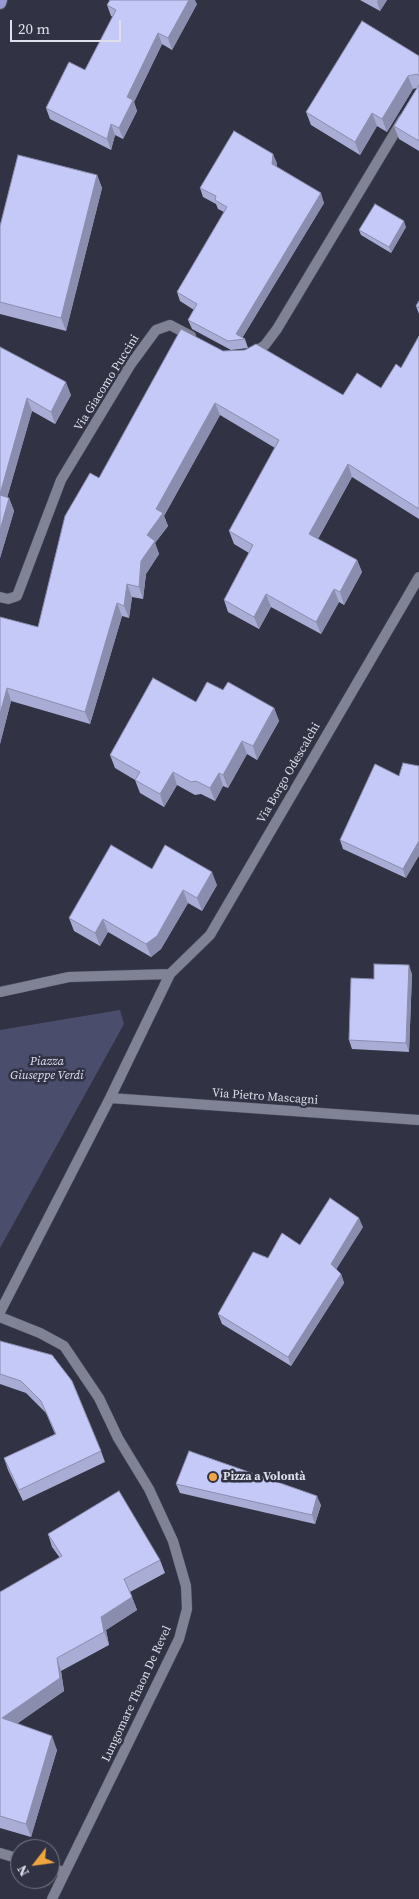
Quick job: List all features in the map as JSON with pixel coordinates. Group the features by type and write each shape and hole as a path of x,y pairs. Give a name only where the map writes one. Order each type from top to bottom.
{"street":[{"path":"240,356 249,356 266,345 409,110"},
{"name":"Via Giacomo Puccini","path":"0,598 8,599 17,596 61,480 131,364 156,330 170,324 199,341"},
{"name":"Via Borgo Odescalchi","path":"170,974 210,935 419,577"},
{"path":"0,992 69,977 170,974 110,1098 0,1312"},
{"name":"Via Pietro Mascagni","path":"110,1098 419,1120"},
{"name":"Lungomare Thaon De Revel","path":"0,1317 40,1333 64,1346 99,1398 118,1438 149,1489 173,1541 186,1586 187,1609 179,1639 52,1899"},
{"path":"60,1871 65,1872"}],"green space":[{"name":"Piazza Giuseppe Verdi","path":"120,1010 124,1024 0,1248 0,1030"}],"building":[{"path":"110,0 189,0 168,38 158,33 127,97 133,100 119,128 111,124 107,139 46,108 69,62 85,70 116,10 107,5"},
{"path":"362,21 419,56 419,76 417,74 408,76 382,119 372,113 355,142 306,112"},
{"path":"419,85 419,141 394,126"},
{"path":"234,131 273,154 272,164 321,193 236,334 245,339 228,341 188,320 197,304 177,292 227,207 215,200 216,196 200,188"},
{"path":"18,155 97,175 61,318 0,302 0,226"},
{"path":"375,204 404,221 389,247 359,230"},
{"path":"181,329 223,351 245,350 256,344 343,395 357,373 381,388 396,364 401,368 419,336 419,509 348,464 309,534 357,560 340,592 334,589 316,622 266,594 254,617 224,600 253,545 229,531 279,440 215,403 156,509 163,513 147,535 155,541 141,561 139,587 127,584 124,606 117,603 85,712 7,688 0,714 0,617 38,627 65,516 90,473 99,478"},
{"path":"0,347 66,382 51,412 27,398 0,494"},
{"path":"0,495 9,498 0,530"},
{"path":"153,678 196,702 207,682 223,690 228,682 274,708 253,746 242,741 223,775 219,773 210,788 196,781 191,782 173,772 160,794 135,780 140,772 110,755"},
{"path":"403,763 419,766 419,841 403,869 340,840 375,764 399,776"},
{"path":"111,845 152,869 165,845 212,872 197,898 183,890 157,936 146,944 103,919 95,933 69,918"},
{"path":"374,964 409,965 406,1043 349,1040 351,978 374,979"},
{"path":"330,1198 359,1218 331,1264 341,1274 288,1357 218,1314 253,1252 268,1258 282,1233 300,1245"},
{"path":"0,1341 52,1355 72,1381 101,1451 19,1490 4,1458 56,1434 41,1401 21,1381 0,1374"},
{"name":"Pizza a Volontà","path":"189,1451 317,1496 312,1515 176,1484"},
{"path":"119,1491 160,1560 124,1579 132,1597 101,1617 104,1632 57,1658 60,1678 2,1718 52,1736 26,1824 0,1816 0,1592 62,1556 48,1534"}],"place":[{"name":"Pizza a Volontà","path":"213,1477"}]}
